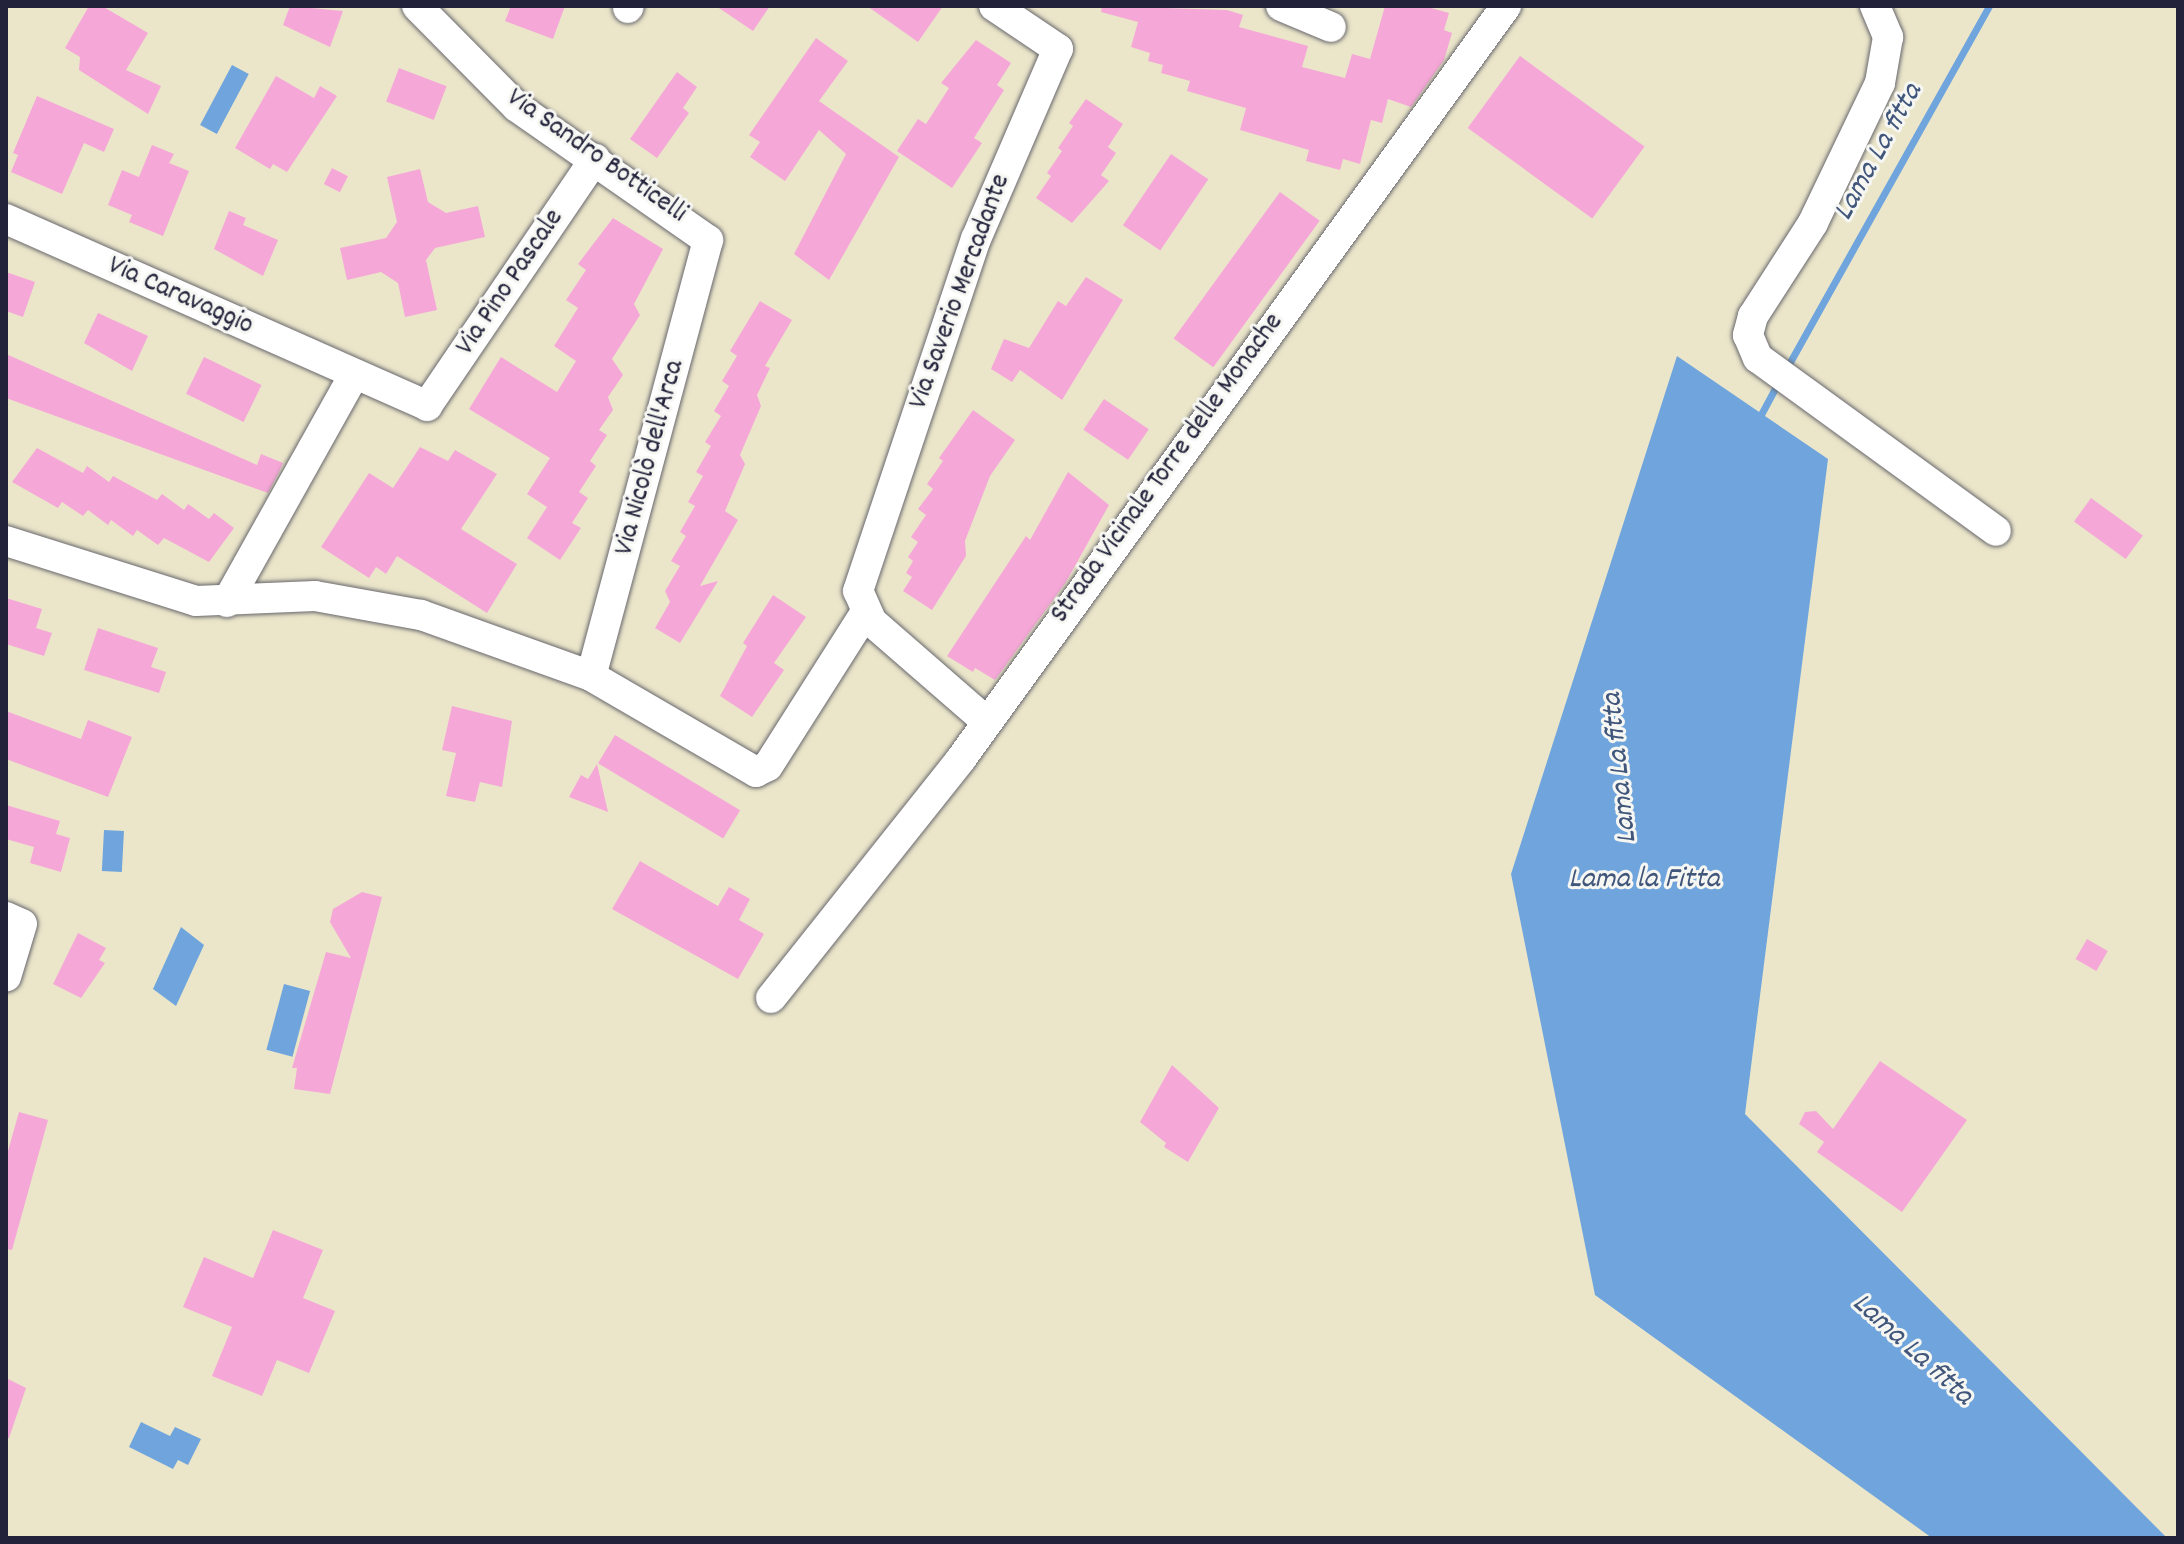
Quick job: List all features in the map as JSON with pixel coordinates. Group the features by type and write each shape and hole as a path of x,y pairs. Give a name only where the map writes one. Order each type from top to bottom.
{"street":[{"name":"Via Sandro Botticelli","path":"417,6 517,107 708,240"},
{"name":"Via Saverio Mercadante","path":"865,613 860,581 973,247 1058,49 994,6"},
{"path":"1281,6 1331,27"},
{"name":"Strada Vicinale Torre delle Monache","path":"771,998 986,721 1506,6"},
{"path":"1875,6 1888,37 1880,83 1813,223 1753,316 1748,335 1758,358 1996,531"},
{"name":"Via Pino Pascale","path":"427,406 595,159"},
{"name":"Via Caravaggio","path":"6,219 427,406"},
{"name":"Via Nicolò dell'Arca","path":"591,676 708,240"},
{"path":"227,602 354,375"},
{"path":"6,541 176,596 227,602 277,596 353,599 526,649 591,676 749,770 762,770 865,613 986,721"},
{"path":"6,977 14,921"}],"water":[{"path":"232,65 249,74 217,134 200,125"},
{"name":"Lama la Fitta","path":"1677,356 1828,459 1745,1114 2167,1538 1932,1538 1595,1295 1511,874"},
{"path":"104,830 124,831 122,872 102,871"},
{"path":"181,927 204,945 176,1006 153,989"},
{"path":"284,984 310,991 292,1057 266,1050"},
{"path":"141,1422 170,1436 175,1427 201,1439 188,1465 178,1460 173,1469 129,1447"}],"building":[{"path":"89,6 102,6 148,33 126,70 161,86 148,114 79,70 80,57 65,48"},
{"path":"290,6 343,11 330,47 283,25"},
{"path":"511,6 565,6 553,39 505,21"},
{"path":"716,6 770,6 753,31"},
{"path":"867,6 943,6 918,42"},
{"path":"1102,6 1227,10 1243,15 1239,27 1308,46 1302,67 1345,78 1352,54 1370,59 1385,6 1424,6 1449,13 1444,30 1452,33 1444,60 1411,107 1388,99 1382,123 1371,120 1360,164 1343,159 1340,170 1306,161 1309,150 1240,130 1246,108 1187,91 1190,81 1161,73 1163,65 1148,61 1150,53 1131,47 1138,22 1101,12"},
{"path":"816,38 848,61 819,101 899,157 829,280 794,254 846,154 819,130 785,181 750,157 760,142 749,135"},
{"path":"976,40 1011,63 997,85 1004,90 974,138 982,143 952,188 897,151 918,119 926,124 949,88 941,83"},
{"path":"1520,56 1645,147 1592,219 1468,128"},
{"path":"399,68 447,86 434,120 386,102"},
{"path":"677,72 697,87 683,108 689,113 657,158 630,139"},
{"path":"276,76 314,98 320,86 337,96 287,172 273,164 270,169 235,148"},
{"path":"37,96 114,129 104,152 84,143 62,194 11,172 18,155 13,153"},
{"path":"1086,99 1123,124 1108,147 1116,153 1101,175 1109,181 1072,223 1036,198 1051,176 1047,173 1062,151 1058,148 1073,126 1069,123"},
{"path":"152,145 174,154 169,163 189,171 163,236 129,222 132,215 108,205 122,170 139,177"},
{"path":"1171,154 1208,179 1160,250 1123,225"},
{"path":"332,168 348,176 340,192 324,184"},
{"path":"420,169 428,202 446,213 478,206 485,237 435,248 426,260 437,310 405,317 398,283 381,272 347,280 340,248 386,238 397,222 387,177"},
{"path":"1280,192 1320,221 1213,367 1174,338"},
{"path":"229,211 246,218 243,225 278,240 263,276 214,249"},
{"path":"613,218 663,249 634,304 640,315 612,359 623,375 608,397 613,410 599,430 607,435 590,461 596,466 579,492 588,498 572,523 581,528 560,560 527,538 547,507 527,494 550,458 469,409 501,357 557,392 576,361 554,346 578,308 566,300 586,270 578,264"},
{"path":"6,272 35,282 23,317 6,311"},
{"path":"1086,277 1123,300 1062,400 1020,370 1012,382 991,369 1004,339 1029,348 1058,301 1066,306"},
{"path":"760,301 792,320 765,366 770,368 757,395 761,406 740,455 745,464 725,511 738,520 700,586 718,581 680,643 655,628 670,602 665,591 680,566 671,561 686,536 680,532 695,506 688,502 703,476 696,472 711,446 705,442 721,416 714,411 729,386 722,381 737,356 730,351"},
{"path":"98,313 148,336 132,371 84,343"},
{"path":"6,354 257,465 261,454 283,463 268,493 6,398"},
{"path":"204,357 262,385 244,422 186,394"},
{"path":"1104,399 1149,429 1128,460 1083,430"},
{"path":"973,410 1015,440 990,476 965,541 966,556 932,610 903,591 912,577 906,573 913,561 908,557 918,542 911,537 926,515 918,509 933,489 927,484 943,461 939,458"},
{"path":"420,447 448,461 455,450 497,474 461,529 517,564 487,613 397,556 386,574 376,567 369,578 321,547 369,473 393,488"},
{"path":"37,448 83,473 87,466 109,482 113,476 157,500 162,494 184,510 188,504 209,519 214,513 234,528 209,562 164,538 158,545 137,530 133,536 111,520 108,525 88,510 83,516 62,502 58,508 12,482"},
{"path":"1068,472 1109,505 1066,582 995,680 975,668 973,672 947,656 1026,536 1030,540"},
{"path":"2091,498 2143,536 2126,559 2074,521"},
{"path":"773,595 806,617 774,663 784,670 752,717 720,696 747,646 743,643"},
{"path":"6,598 42,609 36,628 52,633 44,656 6,644"},
{"path":"98,628 158,648 151,667 166,672 159,693 84,670"},
{"path":"452,706 512,721 502,787 480,782 475,802 446,796 456,753 442,750"},
{"path":"6,711 81,739 88,720 132,737 108,797 6,759"},
{"path":"615,735 740,810 723,838 598,763"},
{"path":"597,764 608,812 569,797 581,775 588,779"},
{"path":"6,805 60,821 56,834 70,838 61,872 30,863 34,847 6,839"},
{"path":"640,861 718,906 729,887 750,899 739,920 764,934 738,979 612,909"},
{"path":"362,892 382,897 330,1094 294,1089 297,1068 292,1068 326,952 351,958 330,922 333,909"},
{"path":"78,933 106,948 99,960 105,963 81,998 53,984"},
{"path":"2087,939 2108,951 2096,971 2076,959"},
{"path":"1880,1061 1967,1120 1902,1212 1817,1152 1824,1142 1799,1124 1805,1112 1816,1111 1833,1129"},
{"path":"1172,1065 1219,1108 1188,1162 1164,1147 1166,1143 1140,1122"},
{"path":"19,1112 48,1120 12,1250 6,1249 6,1158"},
{"path":"273,1230 323,1250 303,1298 335,1311 309,1373 277,1360 262,1396 212,1376 232,1327 183,1307 204,1257 253,1278"},
{"path":"6,1378 26,1388 9,1438 6,1438"}],"waterway":[{"name":"Lama La fitta","path":"1785,371 1989,6"},
{"name":"Lama La fitta","path":"1758,420 1779,381"}]}
